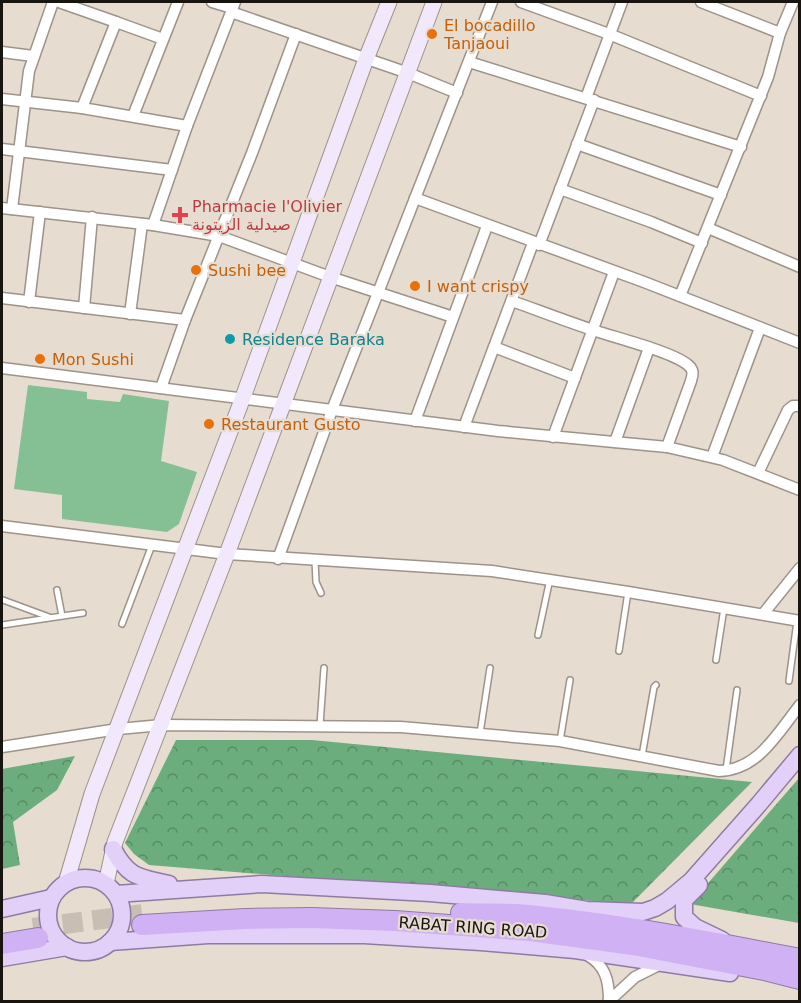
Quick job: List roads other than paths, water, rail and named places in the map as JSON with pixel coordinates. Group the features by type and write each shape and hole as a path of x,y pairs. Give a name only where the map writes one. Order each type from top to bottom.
{"highway":[{"name":"RABAT RING ROAD","path":"800,959 696,939 512,914 345,907 248,906 143,920 311,918 395,921 581,936 764,970 800,979"},
{"path":"587,910 613,918 667,927 696,939"},
{"path":"2,933 35,933 2,944"}],"main road":[{"path":"111,889 181,889 262,884 361,888 517,900 587,910 643,912 667,901 691,881 800,755"},
{"path":"730,945 695,927 684,916 684,900 800,770"},
{"path":"113,849 124,867 132,874 147,880 172,884 181,889"},
{"path":"75,879 96,879 111,889 122,906 122,920 118,932 110,942 99,949 86,952 67,947 58,940 48,920 48,909 51,898 66,883 75,879"},
{"path":"2,909 51,898"},
{"path":"110,942 208,935 290,933 399,937 575,950 800,984"},
{"path":"2,958 67,947"}],"street":[{"path":"53,2 33,56 19,151 4,211 92,217 219,236 330,277 453,317"},
{"path":"59,2 163,39"},
{"path":"134,117 178,2"},
{"path":"212,2 233,7 296,34 408,73 457,93"},
{"path":"66,883 92,794 242,400 366,59 389,2"},
{"path":"111,889 113,849 227,555 434,2"},
{"path":"278,559 332,410 492,2"},
{"path":"521,2 609,34 760,96"},
{"path":"464,427 512,301 577,144 609,34 622,2"},
{"path":"701,2 726,6 780,33"},
{"path":"680,296 768,77 780,33 793,2"},
{"path":"130,314 147,224 172,170 233,7"},
{"path":"82,108 116,22"},
{"path":"161,388 185,320 296,34"},
{"path":"2,52 33,56"},
{"path":"469,62 741,147"},
{"path":"2,99 82,108 187,126"},
{"path":"577,144 721,195"},
{"path":"2,149 172,170"},
{"path":"560,189 702,243"},
{"path":"415,198 800,343"},
{"path":"29,302 40,212"},
{"path":"84,308 92,217"},
{"path":"415,421 487,226"},
{"path":"708,228 800,267"},
{"path":"553,437 615,272"},
{"path":"2,298 185,320"},
{"path":"512,301 685,362 693,370 691,381 667,447"},
{"path":"712,457 760,328"},
{"path":"494,347 575,378"},
{"path":"615,442 649,348"},
{"path":"2,368 464,427 667,447 712,457 799,490"},
{"path":"758,473 788,410 794,406 800,406"},
{"path":"2,526 227,555 471,569 550,579 798,621"},
{"path":"763,614 800,568"},
{"path":"2,747 118,729 162,725 401,727 560,741 731,771 751,763 762,753 800,705"},
{"path":"575,950 596,960 602,967 609,985 609,1001"},
{"path":"609,1001 635,977 649,968 665,963"}],"lane":[{"path":"122,624 152,545"},
{"path":"315,560 316,582 321,593"},
{"path":"538,635 550,579"},
{"path":"57,590 62,616"},
{"path":"619,651 628,592"},
{"path":"3,600 51,618"},
{"path":"716,660 724,608"},
{"path":"2,625 83,613"},
{"path":"789,681 798,621"},
{"path":"320,725 324,668"},
{"path":"480,733 490,668"},
{"path":"560,741 570,680"},
{"path":"642,757 656,684"},
{"path":"726,771 737,690"}],"tunnel":[{"path":"33,928 143,914"}],"place":[{"name":"El bocadillo Tanjaoui","path":"432,34"},
{"name":"Pharmacie l'Olivier صيدلية الزيتونة","path":"180,215"},
{"name":"Sushi bee","path":"196,270"},
{"name":"I want crispy","path":"415,286"},
{"name":"Residence Baraka","path":"230,339"},
{"name":"Mon Sushi","path":"40,359"},
{"name":"Restaurant Gusto","path":"209,424"}]}
